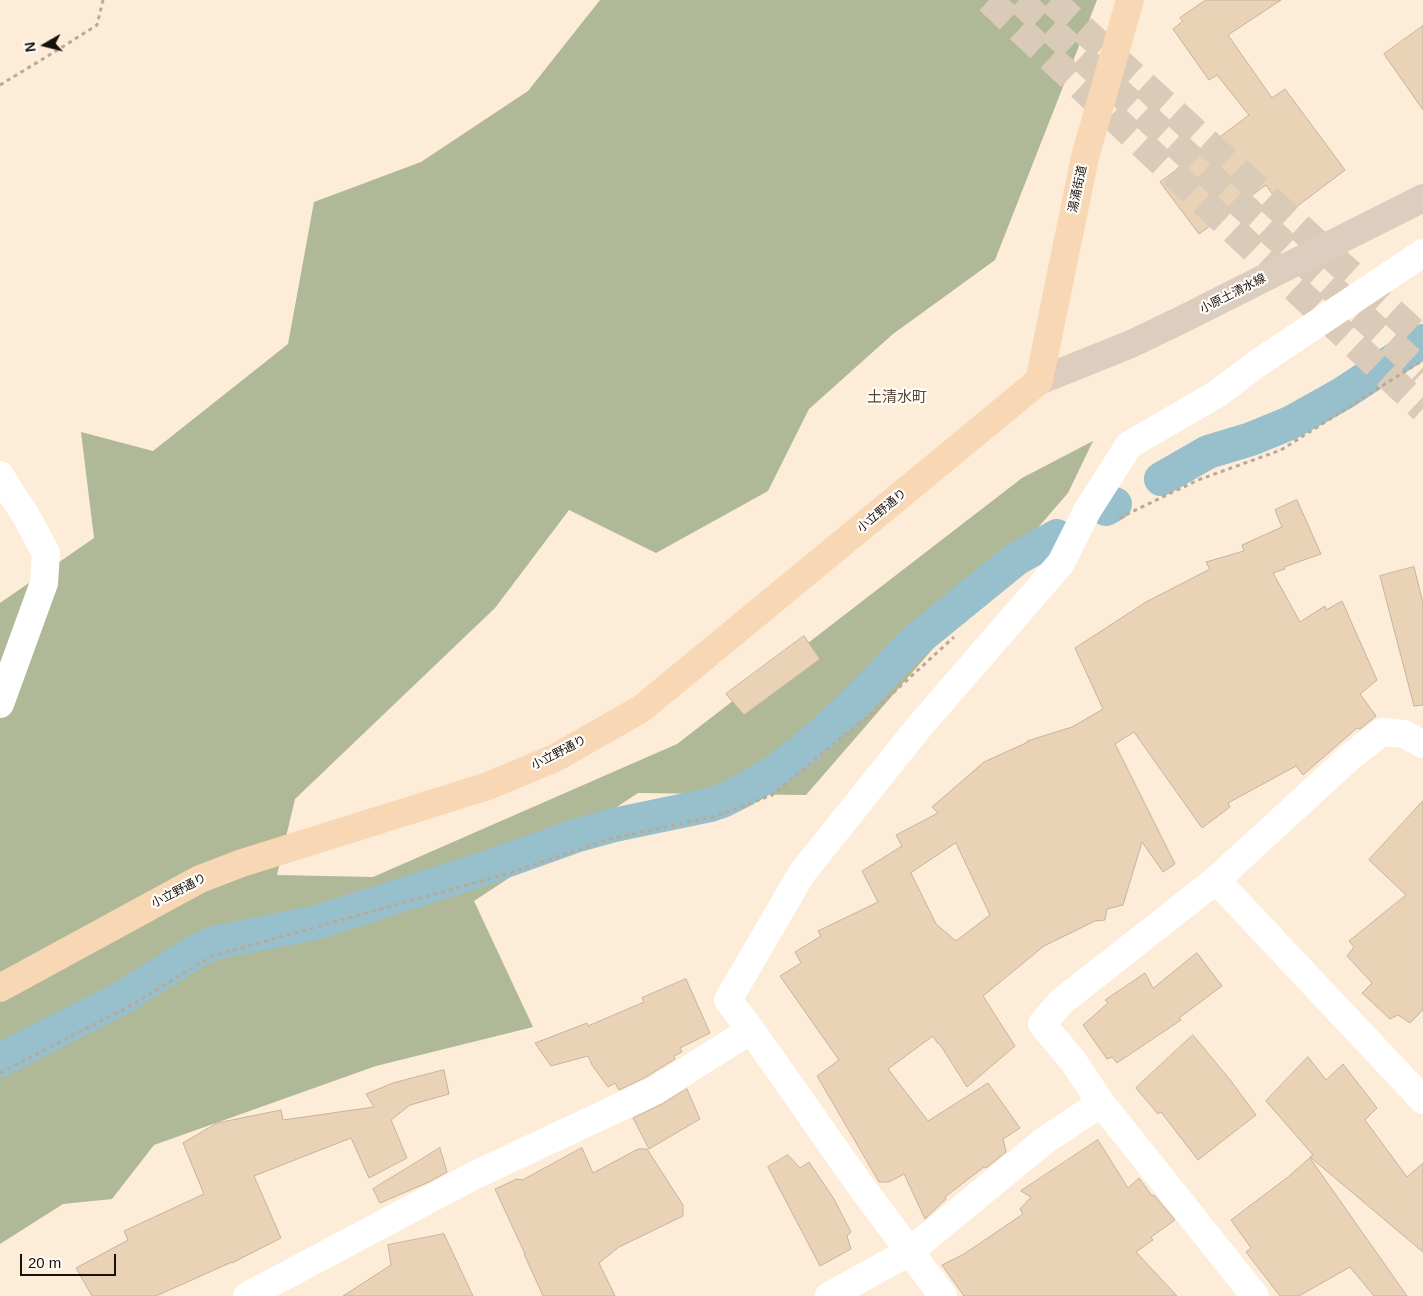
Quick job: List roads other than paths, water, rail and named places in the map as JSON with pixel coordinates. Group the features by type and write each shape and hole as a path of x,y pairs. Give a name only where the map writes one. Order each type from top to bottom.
{"main road":[{"name":"湯涌街道","path":"1039,381 1085,157 1130,0"},
{"name":"小原土清水線","path":"1039,381 1131,344 1423,198"},
{"name":"小立野通り","path":"0,988 200,879 242,863 488,786 555,758 641,709 1039,381"}],"street":[{"path":"943,1296 860,1185 728,1000 802,873 919,727 1061,563 1087,511 1129,445 1218,394 1258,363 1423,253"},
{"path":"0,474 46,553 44,583 0,704"},
{"path":"1255,1296 1100,1103 1073,1061 1042,1024 1061,1002 1216,880 1351,756 1382,732 1404,734 1423,744"},
{"path":"1216,880 1423,1100"},
{"path":"255,1294 475,1175 654,1091 751,1030"},
{"path":"830,1296 909,1252 1044,1141 1100,1103"}],"waterway":[{"path":"1161,479 1208,452 1251,439 1290,423 1342,394 1423,341"},
{"path":"1106,509 1115,504"},
{"path":"751,786 777,770 807,747 854,704 914,642 1016,559 1057,536"},
{"path":"0,1060 122,998 198,950 214,943 314,923 486,868 578,835 614,825 710,805 744,790"}],"tunnel":[{"path":"989,0 1423,409"},
{"path":"1019,0 1423,372"},
{"path":"1051,0 1423,340"}],"district":[{"name":"土清水町","path":"897,398"}]}
